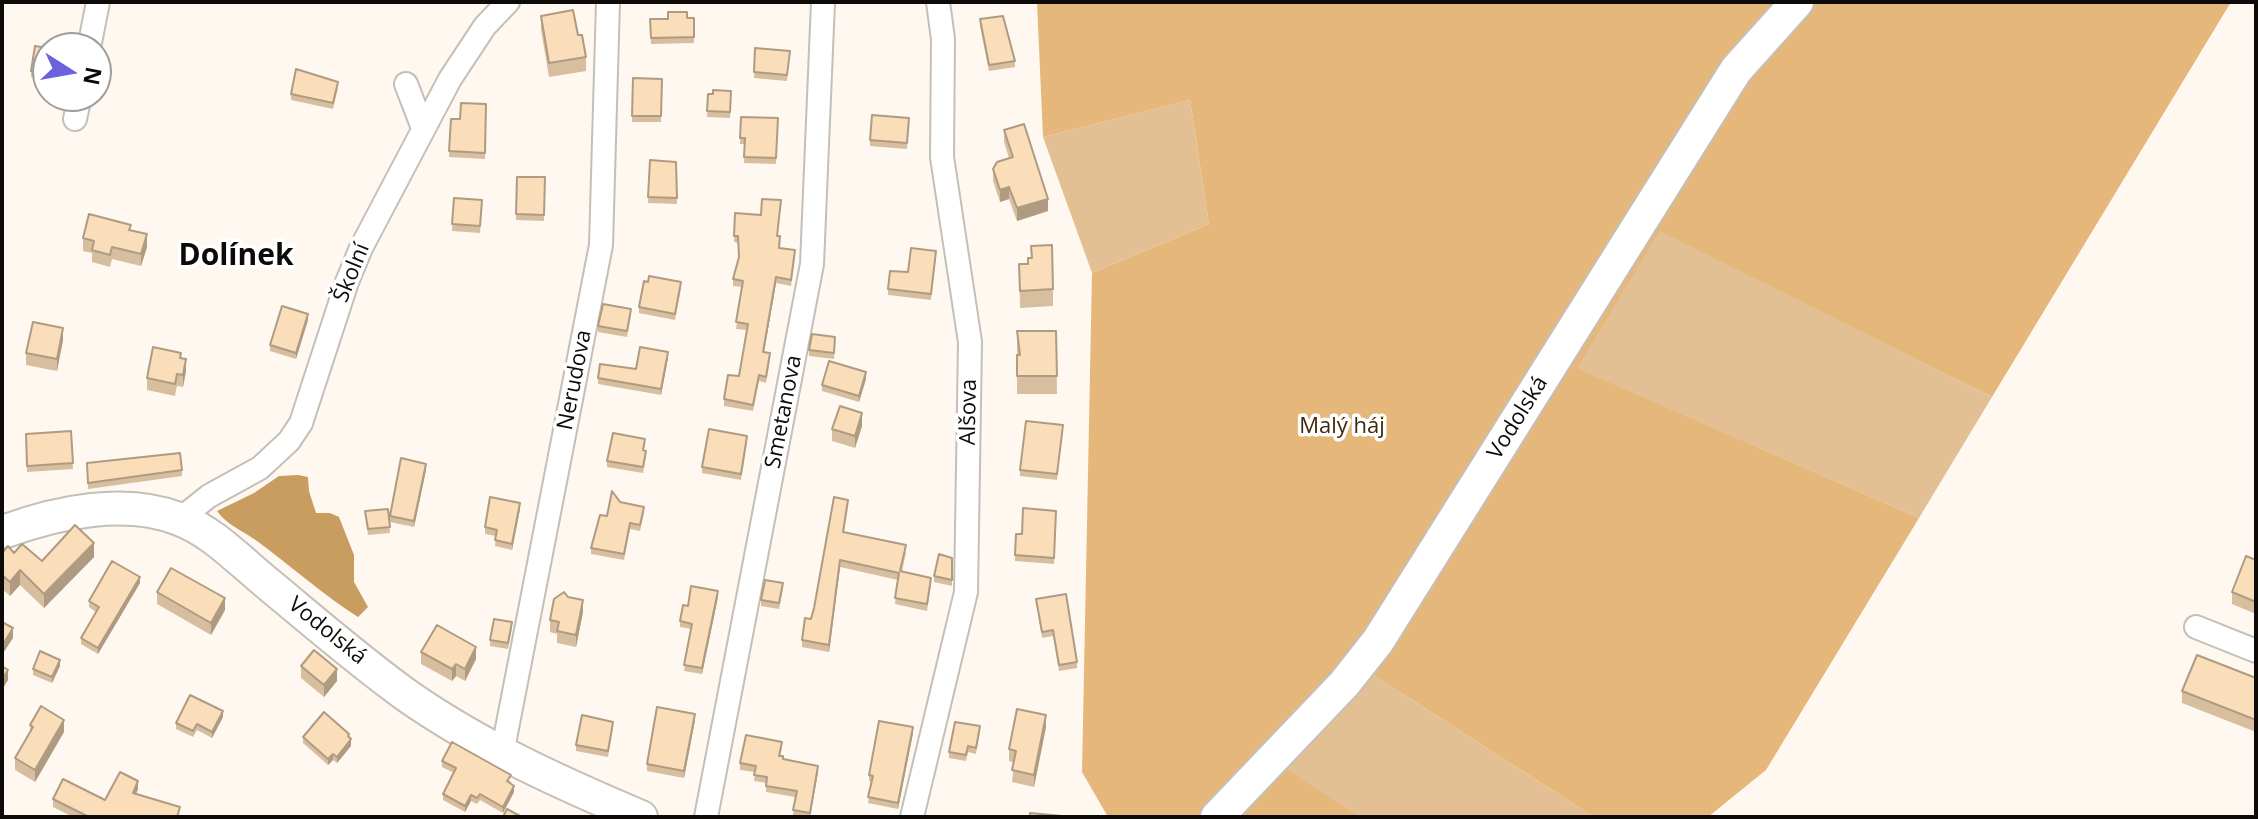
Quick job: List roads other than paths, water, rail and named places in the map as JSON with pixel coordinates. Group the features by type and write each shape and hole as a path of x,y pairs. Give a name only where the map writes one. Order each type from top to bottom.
{"street":[{"path":"92,32 98,2"},
{"name":"Školní","path":"180,519 209,496 260,468 289,441 301,423 361,248 458,66 485,26 508,2"},
{"name":"Nerudova","path":"502,754 601,245 608,2"},
{"name":"Smetanova","path":"706,817 812,264 823,2"},
{"name":"Alšova","path":"912,817 966,592 970,342 942,157 943,39 938,2"},
{"name":"Vodolská","path":"1217,817 1344,684 1378,641 1736,70 1797,2"},
{"path":"406,84 423,128"},
{"path":"75,119 77,112"},
{"name":"Vodolská","path":"3,532 82,512 119,509 150,511 180,519 225,548 410,697 502,754 641,817"},
{"path":"2196,627 2256,651"}],"district":[{"name":"Dolínek","path":"236,256"}],"park label":[{"name":"Malý háj","path":"1342,427"}]}
